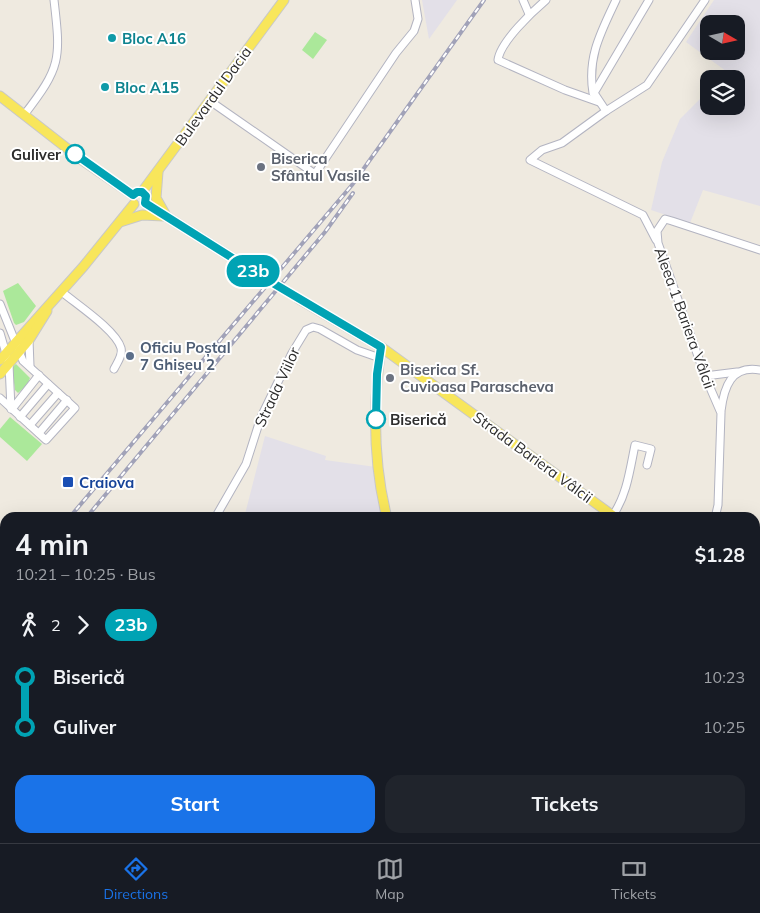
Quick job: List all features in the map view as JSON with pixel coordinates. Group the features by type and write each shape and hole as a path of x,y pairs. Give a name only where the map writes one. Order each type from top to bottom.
{"main road":[{"name":"Bulevardul Dacia","path":"142,192 284,0"},
{"path":"0,96 140,206 145,203"},
{"path":"159,170 156,198 167,216"},
{"path":"3,356 62,292 120,222 137,192 142,192 146,196 145,203"},
{"path":"145,203 261,276"},
{"path":"120,222 142,215 167,216"},
{"name":"Strada Bariera Vâlcii","path":"299,299 381,347 608,512"},
{"path":"0,374 29,340 52,302"},
{"path":"381,347 377,374 376,433 380,491 385,512"}],"street":[{"path":"24,115 47,86 58,56 54,0"},
{"path":"210,101 315,174 396,53 414,31 418,19 416,0"},
{"path":"523,0 529,14"},
{"path":"546,0 529,14 501,50 498,60 565,90 600,102"},
{"path":"606,111 594,93 592,61 604,24 616,0"},
{"path":"594,93 649,0"},
{"path":"658,243 644,215 530,160 542,150 562,143 606,111 648,85 705,0"},
{"name":"Aleea 1 Bariera Vâlcii","path":"716,512 721,413 705,376 658,243 657,231 665,220 760,250"},
{"path":"62,292 111,334 120,346 121,356 114,369"},
{"path":"0,304 18,353 75,408 46,440 0,398"},
{"name":"Strada Viilor","path":"218,512 246,464 261,417 292,353 306,330 313,327 320,328 357,350 380,358"},
{"path":"0,333 3,356 9,364 12,409"},
{"path":"29,340 30,366"},
{"path":"705,376 745,370 760,370"},
{"path":"721,413 725,387 730,378 738,372"},
{"path":"12,409 39,375"},
{"path":"20,417 48,384"},
{"path":"30,425 58,393"},
{"path":"39,433 67,400"},
{"path":"616,512 626,486 635,445 651,449 647,466"}],"shaded area":[{"path":"422,0 457,0 429,39"},
{"path":"714,0 760,0 760,206 703,190 690,223 651,210 662,162 680,119 700,99 700,115 745,115 745,70 725,70 711,60 745,60 745,15 704,15"},
{"path":"700,21 700,52 686,42"},
{"path":"265,436 326,456 325,460 376,467 378,504 381,512 246,512"}],"green space":[{"path":"315,32 327,40 313,59 302,50"},
{"path":"18,283 36,306 24,322 16,325 3,291"},
{"path":"16,364 30,378 27,385 18,393 15,390 12,367"},
{"path":"10,417 42,444 27,461 0,437 0,429"}],"tunnel":[{"path":"261,276 299,299"}],"railway":[{"path":"74,512 352,185 484,0"},
{"path":"91,512 325,232 353,193"}],"bus line":[{"name":"23b","path":"75,154 133,195 135,192 142,192 146,196 145,203 308,305 381,347 377,374 376,419"}],"place":[{"name":"Bloc A16","path":"112,38"},
{"name":"Bloc A15","path":"105,87"},
{"name":"Guliver","path":"75,154"},
{"name":"Biserica Sfântul Vasile","path":"261,167"},
{"name":"Oficiu Poștal 7 Ghișeu 2","path":"130,356"},
{"name":"Biserica Sf. Cuvioasa Parascheva","path":"390,378"},
{"name":"Biserică","path":"376,419"},
{"name":"Craiova","path":"68,482"}]}
